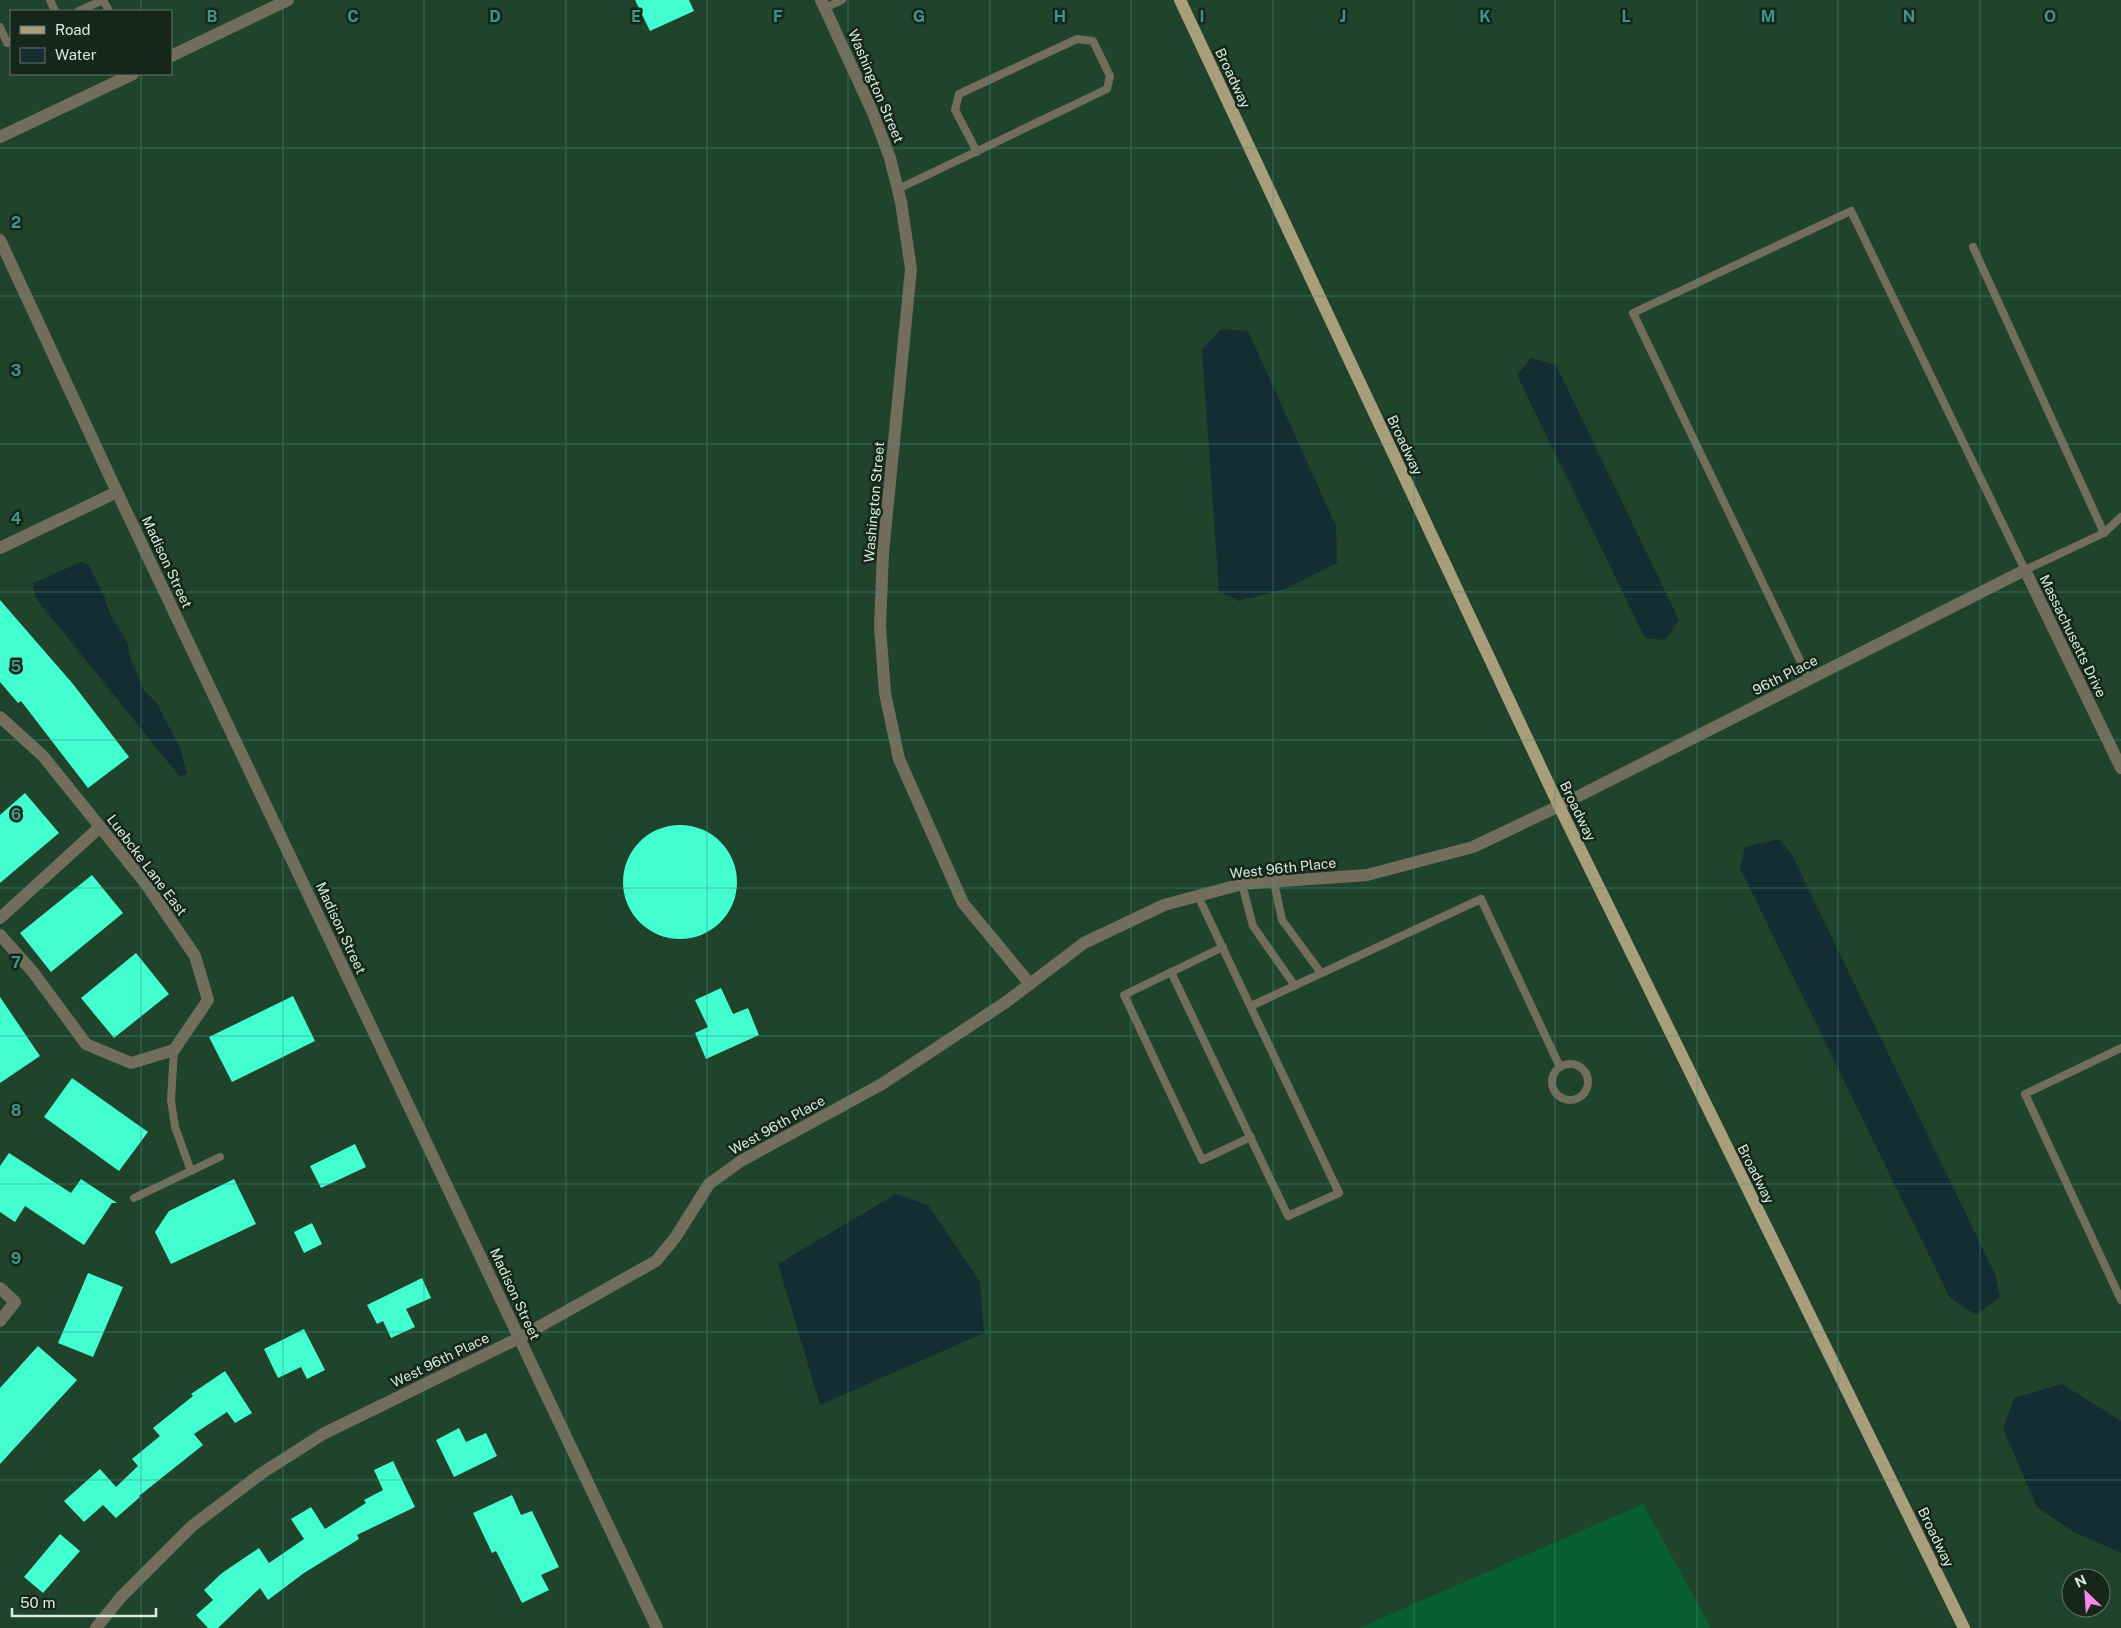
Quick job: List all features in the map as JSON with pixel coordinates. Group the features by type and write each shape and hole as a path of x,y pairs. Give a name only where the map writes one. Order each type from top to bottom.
{"main road":[{"name":"Broadway","path":"1180,0 1559,806 1964,1628"}],"street":[{"path":"172,56 288,0"},
{"name":"Washington Street","path":"823,4 873,113 890,158 898,190 911,269 883,553 880,626 885,693 899,759 963,902 1030,984"},
{"path":"0,137 131,75"},
{"name":"Madison Street","path":"0,240 117,492 657,1628"},
{"path":"0,548 117,492"},
{"name":"96th Place","path":"1559,806 2024,570"},
{"name":"Massachusetts Drive","path":"2024,570 2121,768"},
{"name":"Luebcke Lane East","path":"0,717 43,756 146,884 195,956 208,1000 174,1050"},
{"name":"West 96th Place","path":"96,1628 121,1597 192,1526 262,1473 323,1434 520,1338 656,1261 675,1238 709,1184 741,1161 882,1084 1030,984 1084,944 1164,905 1242,884 1367,875 1463,850 1559,806"},
{"path":"0,918 100,827"},
{"path":"0,935 33,972 86,1044 131,1063 174,1050"},
{"path":"0,1288 16,1302 0,1321"}],"lane":[{"path":"81,10 103,0"},
{"path":"823,4 842,0"},
{"path":"0,27 8,43 10,42"},
{"path":"898,190 976,152 1107,88 1110,76 1093,41 1077,39 960,94 955,110 976,152"},
{"path":"1809,679 1633,313 1851,211 2024,570 2104,533 2121,517"},
{"path":"1973,247 2104,533"},
{"path":"1274,882 1282,920 1320,973"},
{"path":"1242,884 1253,926 1294,986"},
{"path":"1171,972 1288,1216 1338,1193 1198,896"},
{"path":"1250,1006 1481,899 1560,1067"},
{"path":"1223,947 1124,995 1202,1160 1251,1137"},
{"path":"2121,1048 2025,1094 2121,1300"},
{"path":"174,1050 171,1100 175,1127 190,1171"},
{"path":"1572,1064 1584,1069 1587,1075 1588,1087 1581,1097 1575,1100 1564,1099 1555,1092 1552,1087 1553,1076 1560,1067 1572,1064"},
{"path":"134,1198 220,1157"}],"green space":[{"path":"1643,1504 1711,1628 1359,1628"}],"water":[{"path":"1221,329 1248,331 1336,526 1337,563 1288,588 1238,601 1219,591 1202,349"},
{"path":"1531,358 1556,365 1679,620 1665,640 1645,638 1517,375"},
{"path":"81,562 89,565 104,596 110,614 127,642 130,657 144,691 156,702 180,748 187,774 179,776 35,597 33,583"},
{"path":"1779,839 1791,853 1995,1274 2000,1297 1976,1315 1950,1298 1740,868 1745,847"},
{"path":"896,1194 928,1205 980,1282 984,1333 820,1405 778,1264"},
{"path":"2062,1384 2121,1421 2121,1553 2074,1532 2037,1507 2003,1429 2014,1398"}],"building":[{"path":"635,0 689,0 694,11 650,31"},
{"path":"0,600 73,684 129,757 88,788 21,701 18,703 0,682"},
{"path":"25,793 59,833 0,883 0,815"},
{"path":"680,825 702,829 720,842 733,860 737,882 733,904 720,922 702,935 680,939 658,935 640,922 627,904 623,882 627,860 640,842 658,829"},
{"path":"92,875 123,913 51,972 20,933"},
{"path":"136,953 169,994 114,1038 81,998"},
{"path":"721,988 733,1014 748,1008 759,1035 706,1059 695,1033 708,1027 695,1000"},
{"path":"293,996 315,1041 232,1082 209,1037"},
{"path":"0,997 40,1056 0,1083"},
{"path":"72,1078 148,1132 119,1171 44,1117"},
{"path":"355,1144 366,1167 321,1188 310,1166"},
{"path":"9,1153 71,1193 81,1179 117,1203 112,1203 84,1245 25,1206 15,1222 0,1212 0,1166"},
{"path":"234,1179 256,1224 171,1264 155,1232 169,1211"},
{"path":"312,1223 322,1244 304,1253 294,1232"},
{"path":"88,1273 123,1287 93,1357 58,1343"},
{"path":"422,1278 431,1298 406,1309 415,1327 391,1338 383,1321 377,1324 367,1305"},
{"path":"304,1329 325,1370 307,1379 301,1367 278,1378 264,1349"},
{"path":"38,1346 77,1380 0,1464 0,1388"},
{"path":"225,1371 252,1413 235,1423 227,1412 194,1434 203,1445 139,1496 116,1518 103,1505 84,1522 64,1501 100,1469 116,1487 138,1466 132,1459 160,1436 153,1428 193,1396 191,1394"},
{"path":"459,1428 466,1442 486,1433 497,1456 454,1477 436,1440"},
{"path":"393,1461 415,1507 357,1535 359,1539 304,1573 268,1600 260,1588 218,1628 208,1628 196,1615 213,1600 204,1590 222,1573 259,1548 269,1563 304,1539 291,1519 311,1507 325,1529 366,1503 364,1500 383,1490 374,1470"},
{"path":"512,1495 521,1515 532,1511 559,1567 541,1575 549,1590 522,1603 496,1551 492,1553 473,1513"},
{"path":"60,1534 80,1551 43,1593 24,1577"}]}
